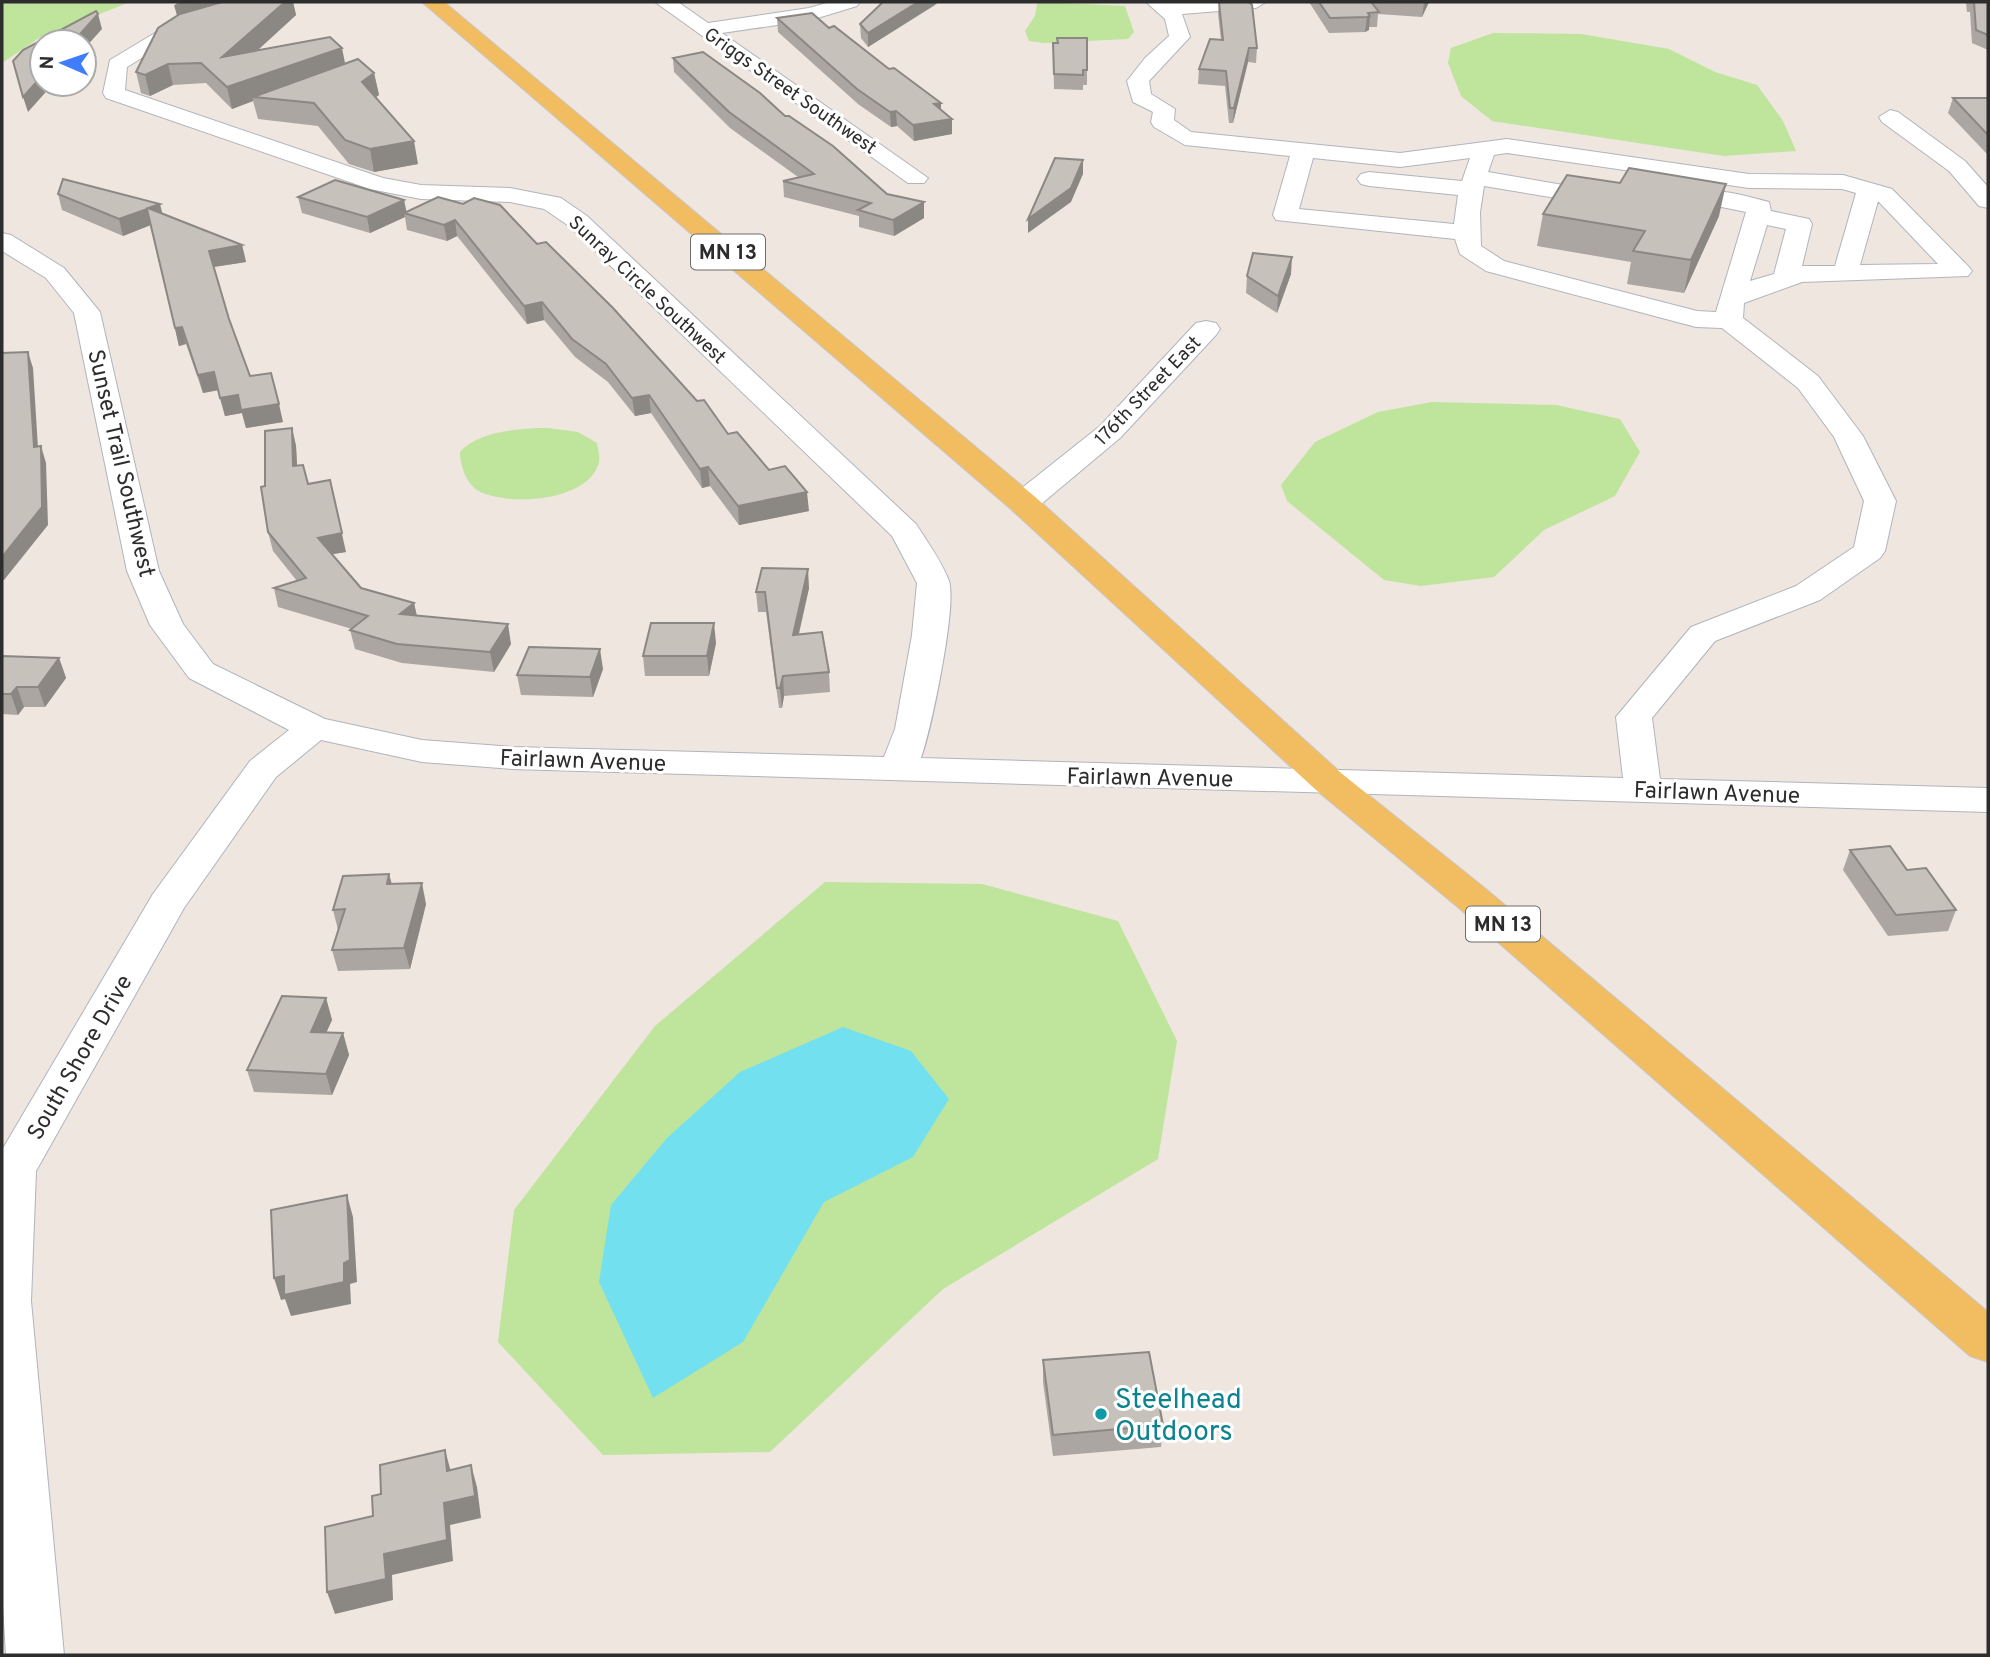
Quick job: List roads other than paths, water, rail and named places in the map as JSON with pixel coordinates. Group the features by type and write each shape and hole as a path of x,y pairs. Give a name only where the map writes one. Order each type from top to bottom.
{"main road":[{"name":"MN 13","path":"432,2 1023,503 1328,781 1473,899 1988,1341"}],"street":[{"name":"Sunray Circle Southwest","path":"260,2 177,28 117,64 114,93 378,184 421,192 510,195 552,203 587,230 905,531 933,583 929,635 913,729 898,770"},
{"name":"Griggs Street Southwest","path":"665,2 916,178"},
{"path":"705,29 811,13 850,2"},
{"path":"1161,5 1256,2"},
{"path":"1161,5 1174,17 1180,37 1152,62 1138,81 1141,97 1164,109 1162,122 1185,138 1297,172 1474,186 1592,197 1603,197 1611,180 1762,202 1816,183 1843,183 1884,194 1959,271 1786,277 1730,310 1696,319 1495,266 1469,249 1474,186 1507,146 1762,202 1800,224"},
{"path":"213,125 238,116"},
{"path":"1890,117 1957,166 1988,201"},
{"path":"1297,172 1400,160 1474,186"},
{"path":"1297,172 1286,215 1474,186"},
{"path":"1786,277 1800,224 1816,183"},
{"path":"1845,274 1869,190"},
{"path":"1730,310 1762,202"},
{"name":"Sunset Trail Southwest","path":"2,240 55,273 86,312 143,570 167,625 201,671 314,728"},
{"path":"1643,790 1634,717 1703,634 1808,593 1869,551 1880,501 1848,436 1808,382 1730,310"},
{"name":"176th Street East","path":"1023,503 1110,432 1206,329"},
{"name":"Fairlawn Avenue","path":"314,728 422,751 512,758 1988,800"},
{"name":"South Shore Drive","path":"35,1655 6,1301 7,1169 167,903 263,769 314,728"}],"water":[{"path":"843,1027 911,1051 949,1099 913,1157 824,1202 743,1342 653,1398 599,1282 611,1205 667,1138 740,1072"}],"place":[{"name":"Steelhead Outdoors","path":"1101,1414"}]}
